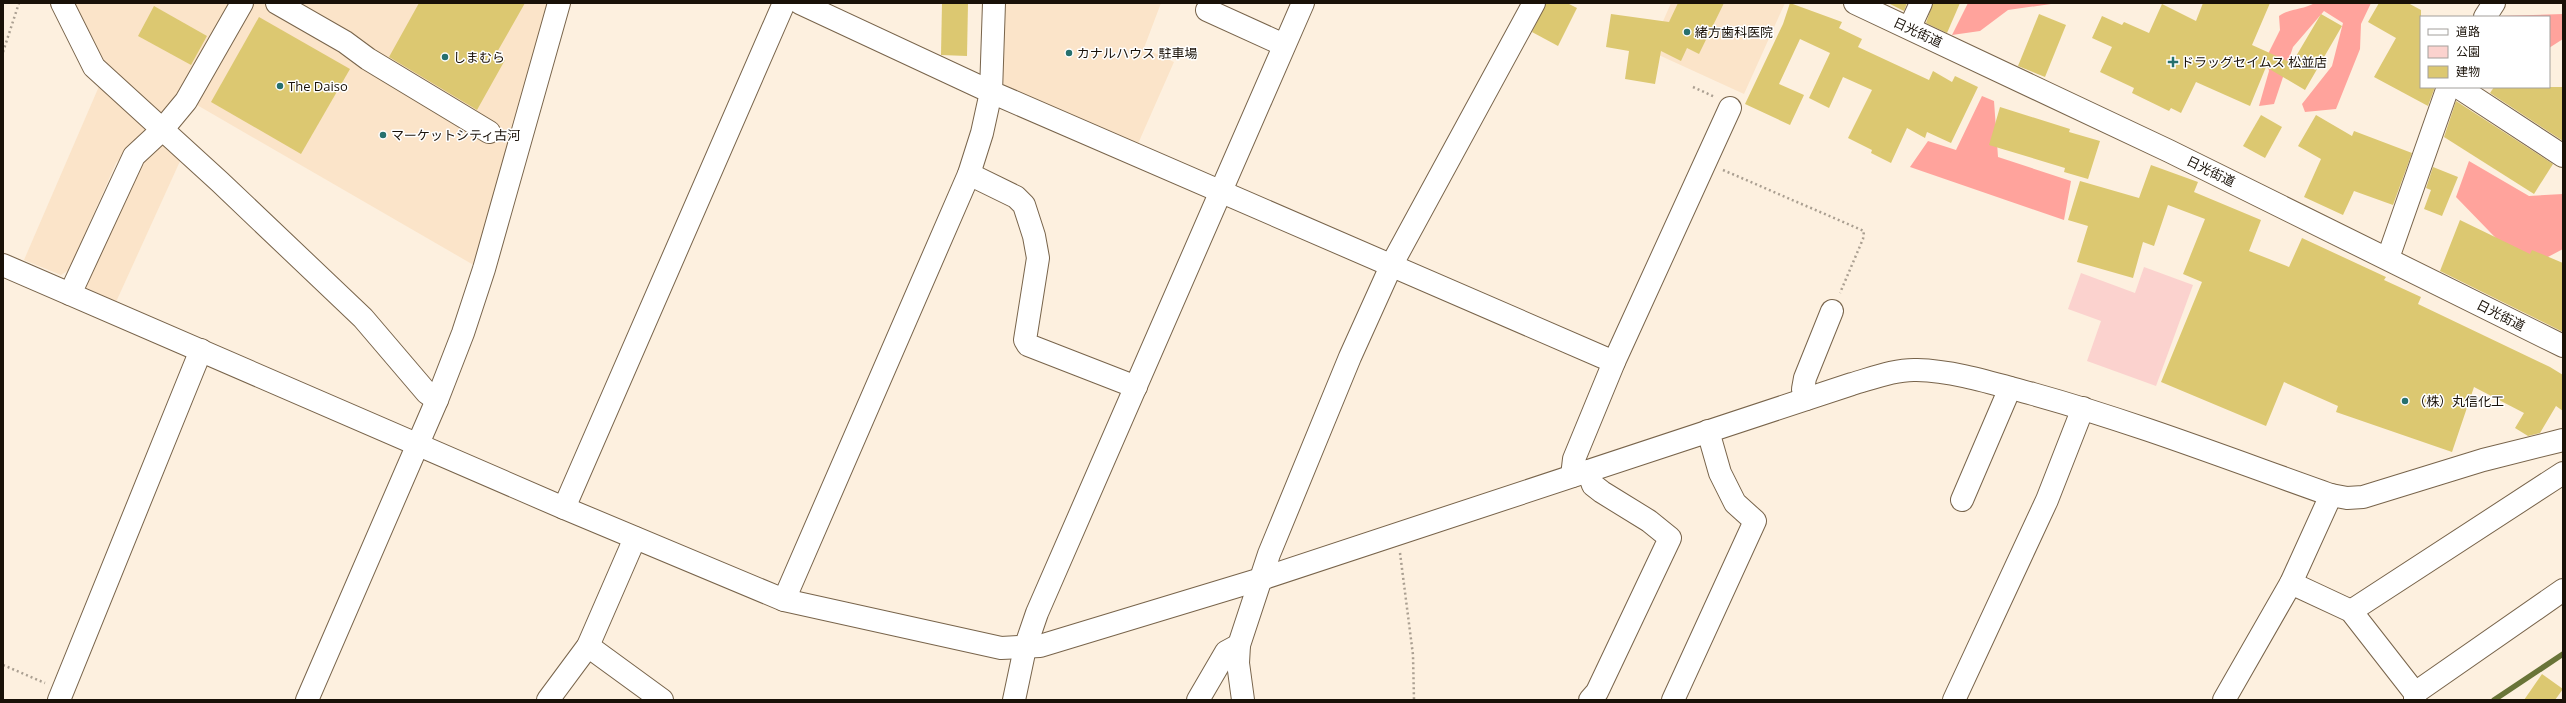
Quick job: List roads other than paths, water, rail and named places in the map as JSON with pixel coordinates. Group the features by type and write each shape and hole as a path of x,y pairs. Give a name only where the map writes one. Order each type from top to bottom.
{"street":[{"path":"62,3 94,66 220,182 363,318 427,393 437,400"},
{"path":"70,294 123,175 134,156 162,130 186,101 242,3"},
{"path":"277,3 345,42 368,59 489,132"},
{"path":"307,700 417,443 437,400 463,333 484,269 560,3"},
{"path":"564,508 784,3"},
{"path":"800,3 991,92 1220,192 1392,264 1614,362"},
{"path":"784,600 968,174 982,133 991,92 994,3"},
{"path":"1014,700 1024,648 1037,613 1303,3"},
{"path":"1243,700 1238,663 1239,645 1261,579 1350,357 1392,264 1534,3"},
{"name":"日光街道","path":"1855,3 2162,147 2563,346"},
{"path":"1910,28 1921,3"},
{"path":"2485,16 2494,3"},
{"path":"1207,10 1284,45"},
{"path":"2388,258 2448,88"},
{"path":"2460,88 2563,156"},
{"path":"1590,700 1597,692 1670,538 1649,521 1593,485 1580,474 1574,459 1614,362 1730,108"},
{"path":"968,174 1016,197 1024,205 1038,258 1025,340 1028,344 1136,387"},
{"path":"3,265 417,443 564,508 784,600 1001,648 1040,646 1261,579 1806,399 1892,373 1915,370 1941,371 2083,408 2331,495 2347,498 2363,497 2483,460 2563,440"},
{"path":"1806,399 1803,388 1805,378 1832,311"},
{"path":"60,696 201,350"},
{"path":"1962,500 2010,388"},
{"path":"1954,700 2047,500 2083,408"},
{"path":"1673,700 1755,520 1735,503 1720,473 1708,431"},
{"path":"2351,611 2563,473"},
{"path":"2224,700 2291,583 2331,495"},
{"path":"548,700 588,646 635,538"},
{"path":"2291,583 2351,611 2415,696 2563,590"},
{"path":"1198,700 1226,652 1239,645"},
{"path":"588,646 662,700"}],"waterway":[{"path":"2494,700 2563,654"}],"place":[{"name":"緒方歯科医院","path":"1687,32"},
{"name":"カナルハウス 駐車場","path":"1069,53"},
{"name":"しまむら","path":"445,57"},
{"name":"ドラッグセイムス 松並店","path":"2173,62"},
{"name":"The Daiso","path":"280,86"},
{"name":"マーケットシティ古河","path":"383,135"},
{"name":"（株）丸信化工","path":"2405,401"}]}
